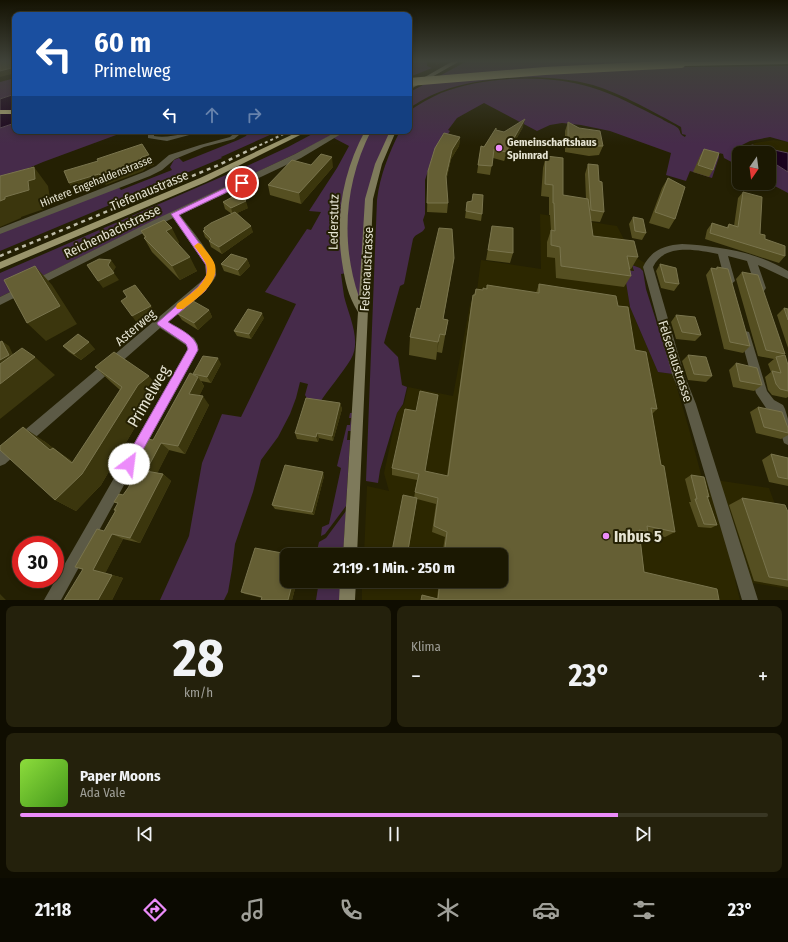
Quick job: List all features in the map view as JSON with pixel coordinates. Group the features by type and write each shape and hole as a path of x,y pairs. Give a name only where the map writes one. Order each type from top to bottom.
{"highway":[{"path":"0,106 12,105"},
{"path":"0,112 12,112"}],"main road":[{"name":"Tiefenaustrasse","path":"0,266 203,180 299,134"}],"street":[{"path":"150,134 150,137 160,140 187,134"},
{"name":"Hintere Engehaldenstrasse","path":"0,231 147,174 159,168 172,157 202,146 232,138 237,134"},
{"name":"Reichenbachstrasse","path":"0,301 175,214 303,154 338,134"},
{"name":"Lederstutz","path":"364,313 353,292 345,250 344,226 345,198 351,167 360,144 366,134"},
{"name":"Felsenaustrasse","path":"350,548 369,200 379,161 392,134"},
{"name":"Asterweg","path":"0,459 205,286 210,279 212,271 210,264 200,247 175,214"},
{"name":"Felsenaustrasse","path":"750,600 690,404 678,374 648,267 657,255 669,248 695,248 722,252 772,265 788,276"},
{"path":"722,252 732,289"},
{"path":"751,259 763,296"},
{"name":"Primelweg","path":"52,600 192,352 193,346 190,341 161,323"},
{"path":"743,326 762,393 770,404 784,409 788,439"},
{"path":"347,600 348,588"}],"shaded area":[{"path":"0,89 12,89 12,95 0,99"},
{"path":"416,89 450,89 438,93 412,106 412,91"},
{"path":"452,89 596,89 609,93 675,126 682,135 685,137 686,135 682,134 681,127 638,104 604,89 788,89 788,142 770,137 750,141 742,145 744,146 732,146 732,162 724,158 723,154 719,153 712,178 690,171 686,181 666,175 671,153 610,131 562,123 550,125 537,131 484,103 457,118 448,130 450,131 433,156 425,180 425,214 423,220 425,228 413,239 404,284 400,286 384,343 398,357 402,385 407,387 403,404 397,413 380,470 378,483 366,481 378,191 389,156 398,134 412,134 412,109 441,93"},
{"path":"12,95 12,124 0,128 0,99"},
{"path":"12,124 12,134 119,134 43,162 0,180 0,128"},
{"path":"247,134 272,134 221,157 222,158 0,251 0,231 117,185 121,190 172,170 170,167 174,160 179,158 183,162 246,136"},
{"path":"312,134 392,134 373,180 363,313 348,273 341,274 344,296 355,335 354,352 347,365 319,404 309,402 305,395 308,384 300,382 290,414 278,437 261,460 253,492 235,544 228,592 224,600 160,600 189,536 202,463 222,414 241,417 296,304 265,292 307,229 311,230 321,212 309,211 337,168 349,146 330,136 0,297 0,273 288,147"},
{"path":"774,140 788,142 788,172 776,164 776,146 750,146 755,143"},
{"path":"776,150 788,153 788,172 776,164"},
{"path":"776,164 788,172 788,193 776,187"},
{"path":"540,214 617,226 629,249 637,258 645,263 643,271 633,265 634,272 624,270 630,307 658,372 673,374 702,478 769,488 788,539 788,589 735,580 740,600 362,600 362,588 508,588 508,548 364,548 367,486 389,491 384,473 397,413 404,404 408,387 453,396 470,304 477,290 481,260 541,269"},
{"path":"632,265 643,271 646,289 673,374 658,372 630,307 624,270 634,271"},
{"path":"350,413 352,413 351,431 348,431 347,440 350,440 346,506 325,534 321,536 322,527 329,524 341,468 337,466 347,425 350,425"},
{"path":"346,511 343,548 318,548 319,542 326,538"},
{"path":"318,588 341,588 340,600 316,600"}],"building":[{"path":"525,119 506,152 494,149 492,166 478,165 481,146 484,147 496,128 496,130 504,132"},
{"path":"568,122 579,128 600,131 603,146 568,142"},
{"path":"444,133 460,137 452,150 446,176 448,203 427,203 428,171 435,148"},
{"path":"142,144 149,155 142,157 138,161 100,175 99,174 69,183 64,171 98,161 97,159"},
{"path":"704,149 719,153 713,170 698,165"},
{"path":"321,154 332,157 299,193 268,185 292,160 311,165"},
{"path":"546,156 563,158 563,195 588,199 593,236 634,241 638,257 627,256 631,276 561,266 560,247 551,245 551,230 555,231 553,185 545,184"},
{"path":"588,164 598,165 599,181 602,182 604,212 591,210"},
{"path":"34,167 35,179 28,181 29,190 5,197 5,199 0,201 0,176"},
{"path":"668,178 685,187 675,219 655,212"},
{"path":"743,192 762,197 760,234 765,235 765,239 785,246 785,256 710,233 712,223 728,228 729,224 738,227"},
{"path":"238,194 246,201 231,208 223,202"},
{"path":"473,194 483,195 482,214 466,211 467,202 472,201"},
{"path":"235,212 251,226 219,247 209,241 211,239 203,231 205,230 204,228 211,223"},
{"path":"633,217 643,219 646,233 635,231"},
{"path":"164,220 172,228 166,231 190,257 172,266 144,238 146,237 141,231"},
{"path":"492,226 513,228 513,253 488,250"},
{"path":"439,228 452,229 454,258 443,319 448,320 445,335 440,334 438,342 410,337 417,308 420,309"},
{"path":"231,254 247,259 238,270 221,264"},
{"path":"99,259 111,260 108,265 114,273 98,281 87,265"},
{"path":"660,264 676,268 679,284 665,282"},
{"path":"35,266 60,306 27,323 4,280"},
{"path":"717,267 728,269 750,346 730,342 711,268 717,269"},
{"path":"742,272 758,275 785,354 766,350"},
{"path":"539,284 616,296 618,306 628,307 635,350 646,352 657,409 651,408 661,465 664,466 675,532 647,526 648,532 639,530 644,572 717,589 719,600 421,600 422,595 438,599 439,588 508,588 508,548 445,548 447,532 434,526 438,498 415,492 419,474 392,468 405,409 416,411 420,391 438,395 425,471 448,476 473,295 475,295 476,289 487,289 487,285 539,293"},
{"path":"135,285 151,306 132,316 121,301 127,297 123,291"},
{"path":"193,301 209,310 194,323 178,314"},
{"path":"784,308 788,309 788,320"},
{"path":"248,309 262,313 249,334 234,331"},
{"path":"676,315 695,317 701,335 682,332"},
{"path":"78,334 89,342 74,354 63,346"},
{"path":"2,341 9,355 0,360 0,342"},
{"path":"22,348 35,357 0,384 0,364"},
{"path":"114,352 149,376 138,385 82,474 55,500 0,450 0,446 23,427 50,450 53,448 72,463 122,387 95,367"},
{"path":"688,355 706,357 712,376 694,374"},
{"path":"785,355 788,365 788,391 780,389 776,384 772,371 781,373 776,357"},
{"path":"203,356 218,358 207,377 193,374"},
{"path":"736,363 757,368 762,385 740,381"},
{"path":"190,373 198,377 189,394 203,396 178,446 161,443 146,471 163,474 130,538 112,534 93,570 112,575 98,600 64,600 83,569 75,567 97,529 104,531 116,510 114,510 118,503 114,502 119,494 123,495 138,470 131,469 147,439 153,440"},
{"path":"306,398 340,403 332,436 317,433 316,437 295,433"},
{"path":"758,407 782,412 788,428 788,433 764,427"},
{"path":"771,454 788,458 788,479 778,477"},
{"path":"285,465 323,472 312,512 272,505"},
{"path":"691,475 704,477 709,497 707,496 717,525 704,524 695,499 697,499"},
{"path":"403,495 417,498 408,548 393,548"},
{"path":"742,498 785,505 788,512 788,580 769,577"},
{"path":"255,548 280,553 280,588 291,588 288,600 261,600 262,597 241,592"}],"railway":[{"path":"254,148 284,134"},
{"path":"0,256 221,164 256,147"}],"slow traffic":[{"path":"180,307 205,286 210,279 212,271 210,264 198,246"}],"place":[{"name":"Gemeinschaftshaus Spinnrad","path":"499,148"},
{"name":"Inbus 5","path":"606,536"}],"route":[{"path":"129,464 193,350 193,346 190,341 161,323 201,289 210,279 212,271 210,264 200,247 175,214 242,183"}]}
